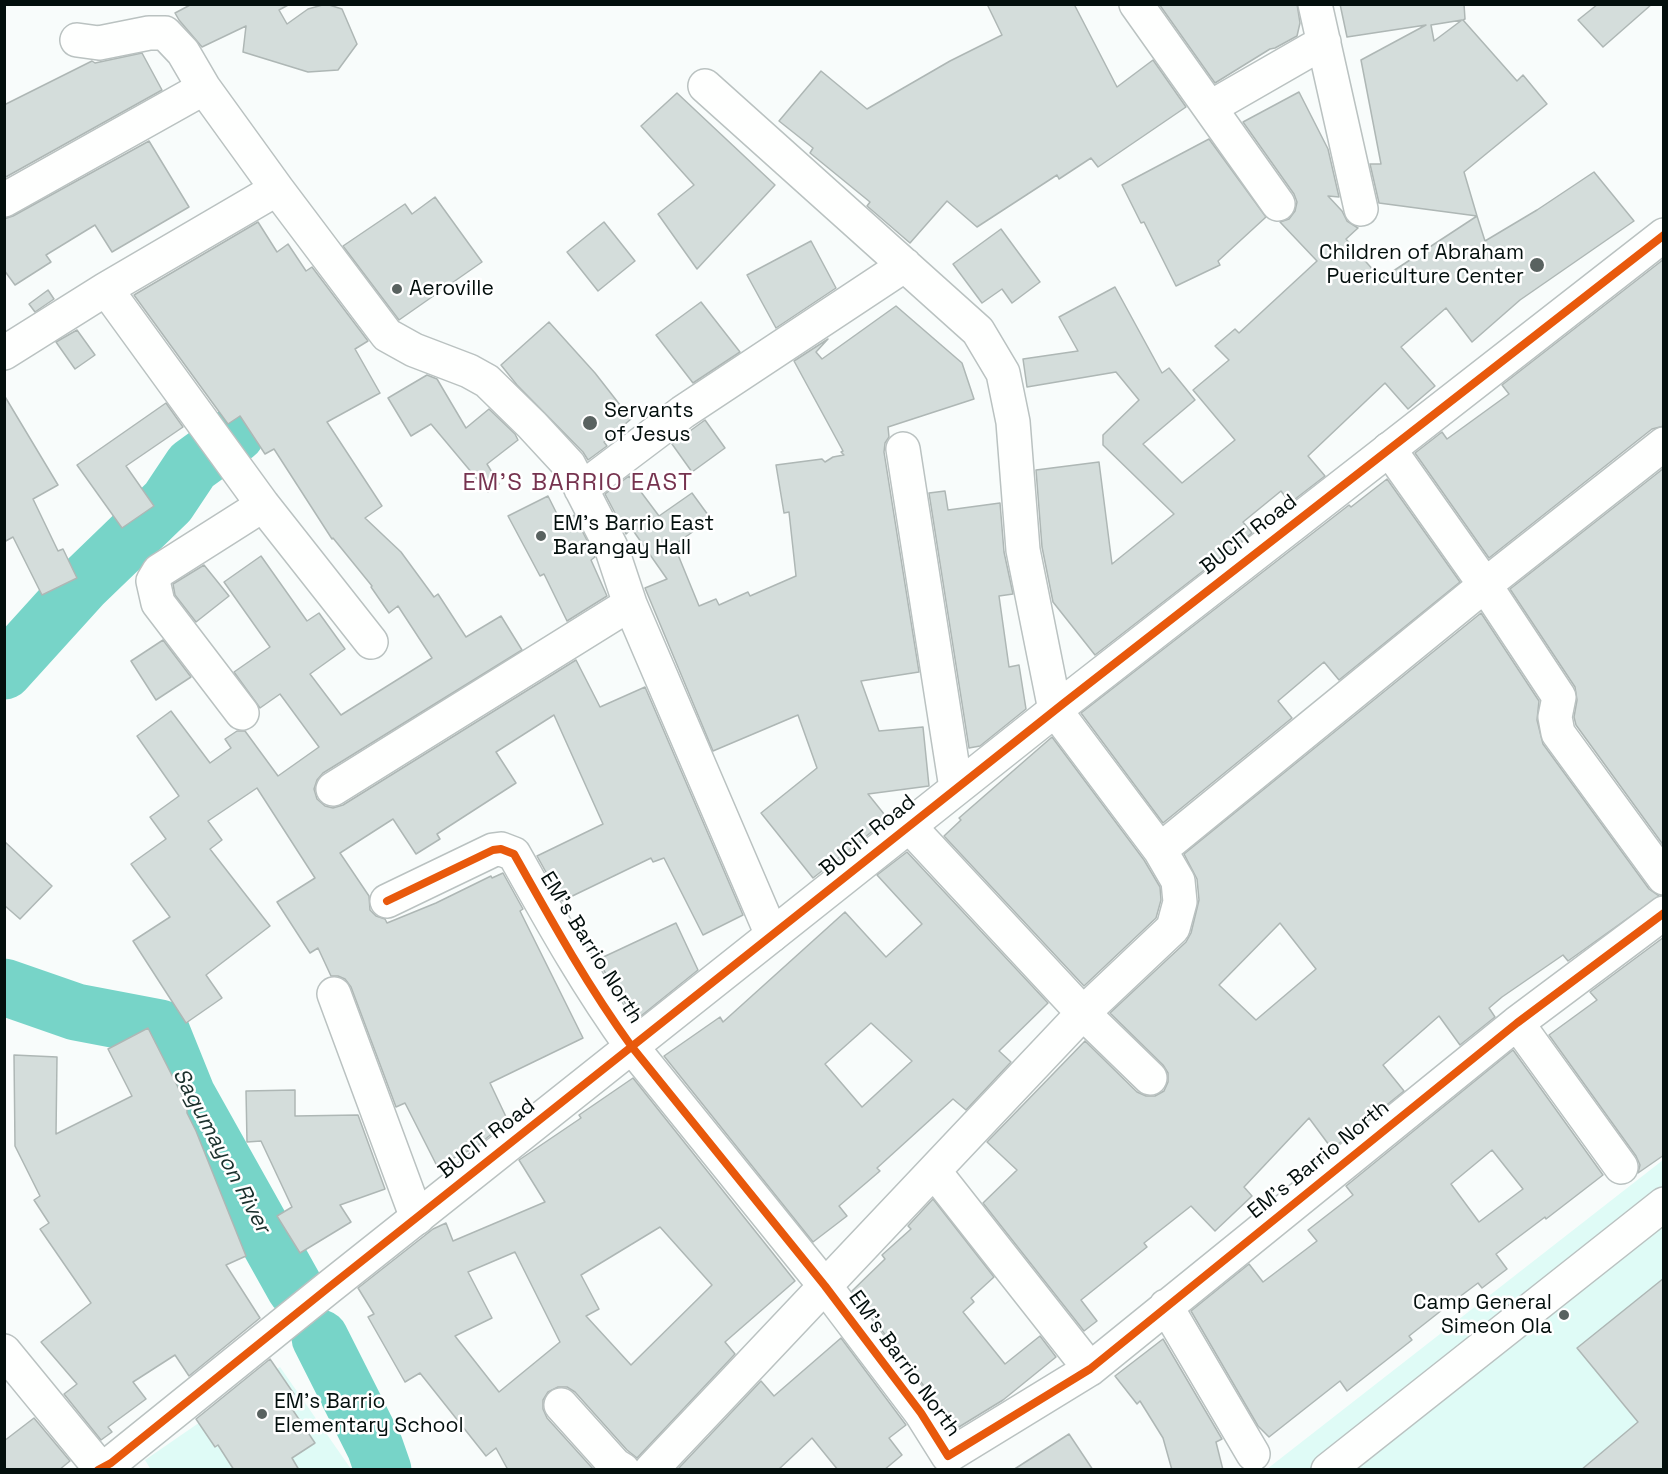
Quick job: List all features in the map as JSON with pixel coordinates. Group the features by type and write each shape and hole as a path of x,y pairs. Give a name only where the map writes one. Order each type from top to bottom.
{"street":[{"path":"1136,4 1278,204"},
{"path":"1315,4 1361,209"},
{"path":"77,39 99,43 148,33 165,33 183,52 204,88 387,335 414,350 469,371 487,381 569,465 612,547 630,604 772,935"},
{"path":"1211,107 1324,42"},
{"path":"651,1470 1083,1013 1173,928 1180,902 1178,881 1160,850 1055,710 1023,550 1013,422 1003,373 978,331 705,86"},
{"path":"4,200 204,88"},
{"path":"4,352 106,289 277,189"},
{"name":"BUCIT Road","path":"99,1469 111,1463 1055,710 1389,449 1660,244"},
{"path":"581,489 683,412 905,265"},
{"path":"106,289 263,505 371,642"},
{"path":"1160,850 1485,585 1664,444"},
{"path":"903,449 957,788"},
{"path":"1389,449 1485,585 1559,697 1555,717 1558,733 1664,879"},
{"path":"242,713 158,603 153,581 159,571 263,505"},
{"path":"333,789 630,604"},
{"path":"909,826 1083,1013 1149,1078"},
{"name":"EM's Barrio North","path":"387,901 492,850 509,850 514,854 574,962 604,1009 632,1047 825,1286 921,1413 943,1465 1089,1369 1517,1023 1664,913"},
{"path":"333,994 417,1218"},
{"path":"1517,1023 1621,1167"},
{"path":"934,1171 1089,1369"},
{"path":"1328,1470 1664,1204"},
{"path":"1166,1306 1253,1454"},
{"path":"9,1369 99,1469"},
{"path":"561,1405 615,1465 623,1470"}],"shaded area":[{"name":"Camp General Simeon Ola","path":"1663,1160 1663,1469 1267,1469"},
{"name":"EM's Barrio Elementary School","path":"280,1367 351,1469 151,1470 145,1460"}],"building":[{"path":"192,4 290,4 279,10 287,24 308,9 326,4 342,9 357,44 338,70 308,72 243,52 246,26 202,47 175,13"},
{"path":"987,4 1074,4 1117,87 1153,60 1186,107 1098,167 1091,158 1059,179 1057,175 977,227 947,201 910,243 867,206 870,202 810,153 813,148 779,121 821,71 867,109 950,61 1002,35"},
{"path":"1159,4 1297,4 1300,23 1297,36 1270,49 1215,83"},
{"path":"1340,4 1464,4 1465,19 1463,20 1517,81 1523,75 1547,104 1464,172 1477,216 1379,203 1370,164 1381,164 1361,60 1426,25 1347,37","holes":["1462,20 1434,41 1431,25"]},
{"path":"1598,4 1652,4 1603,47 1578,20"},
{"path":"142,53 162,90 4,178 4,105 92,61 95,63"},
{"path":"1299,92 1328,149 1339,197 1328,196 1342,211 1347,221 1358,228 1346,239 1381,279 1477,216 1485,241 1594,172 1634,221 1520,300 1472,342 1446,308 1401,347 1435,386 1408,409 1385,383 1308,456 1325,476 1290,503 1281,491 1243,522 1252,533 1095,655 1053,602 1042,547 1036,470 1099,462 1112,564 1174,514 1103,445 1103,435 1139,400 1116,372 1027,387 1023,359 1078,351 1059,317 1115,287 1162,373 1169,368 1195,400 1143,444 1182,483 1235,440 1193,390 1229,360 1215,346 1235,329 1239,333 1317,261 1280,222 1289,219 1295,211 1297,202 1294,194 1243,122"},
{"path":"677,93 775,185 697,269 658,214 694,185 641,126"},
{"path":"1209,139 1266,217 1218,261 1220,265 1176,286 1144,222 1141,223 1122,185"},
{"path":"149,141 189,207 112,252 95,225 46,255 51,262 15,285 4,270 4,219"},
{"path":"435,197 482,262 399,320 343,246 405,204 412,214"},
{"path":"258,222 277,252 288,244 306,271 312,267 368,341 355,349 380,393 327,422 382,506 365,518 401,552 434,597 438,594 466,637 501,616 522,650 323,773 314,789 317,799 325,806 333,808 343,805 576,660 600,707 645,687 743,915 703,935 664,858 653,862 651,858 562,901 537,856 603,824 554,715 496,752 516,783 437,834 440,839 416,854 393,819 340,853 369,896 370,910 376,916 385,919 387,923 436,903 491,876 492,878 503,873 523,909 520,911 583,1038 490,1083 508,1121 474,1148 437,1166 405,1103 396,1107 351,987 345,979 331,976 318,948 310,953 277,902 315,878 257,788 208,821 222,840 210,849 270,926 206,975 222,998 186,1023 133,941 170,917 131,864 166,839 150,817 179,796 137,736 171,711 210,763 231,748 225,739 237,731 245,731 278,776 319,747 280,694 260,708 234,672 270,647 224,582 261,556 307,621 319,613 345,649 310,674 341,715 432,658 398,606 389,613 372,586 332,539 274,449 265,454 240,416 228,424 134,295"},
{"path":"604,222 635,261 598,291 567,252"},
{"path":"1001,229 1040,282 1012,303 1002,289 982,303 953,264"},
{"path":"811,241 836,288 776,328 747,275"},
{"path":"1664,259 1664,426 1652,429 1489,558 1415,453 1442,432 1447,439 1509,394 1502,385"},
{"path":"48,290 54,299 35,312 29,304"},
{"path":"701,302 740,352 693,383 656,335"},
{"path":"896,306 962,363 974,399 888,427 889,437 885,443 884,452 919,672 861,681 879,731 923,727 929,786 868,794 888,819 813,878 761,813 817,768 798,715 713,751 645,588 667,579 632,529 626,534 605,494 629,476 659,516 692,493 711,519 674,545 699,606 716,599 719,605 748,592 750,596 796,576 789,512 784,513 776,465 822,459 825,462 833,457 844,455 794,361 828,339 816,352 822,359"},
{"path":"549,322 595,373 631,419 604,442 607,446 588,460 501,365"},
{"path":"77,330 95,355 75,369 56,342"},
{"path":"427,375 437,379 466,428 489,409 515,434 518,440 487,464 499,484 488,492 431,424 411,436 388,398"},
{"path":"4,395 58,485 33,499 58,551 63,549 77,578 42,595 13,537 4,542"},
{"path":"166,403 183,427 126,466 154,506 122,528 77,465"},
{"path":"705,420 725,448 692,472 672,444"},
{"path":"1664,468 1664,846 1576,725 1575,687 1510,589"},
{"path":"1387,479 1460,582 1339,680 1324,662 1278,701 1292,718 1163,823 1081,713 1349,505 1351,507"},
{"path":"945,491 948,510 1000,503 1004,552 1013,594 999,596 1009,667 1019,665 1026,709 980,746 969,748 929,493"},
{"path":"548,496 562,524 574,515 594,554 595,557 591,560 607,596 567,621 544,574 540,576 508,516"},
{"path":"204,565 229,596 196,622 175,595 173,584"},
{"path":"1481,613 1539,701 1537,720 1543,744 1649,889 1659,896 1568,961 1563,955 1502,997 1489,1008 1495,1017 1460,1045 1439,1016 1383,1065 1404,1091 1332,1149 1309,1118 1244,1187 1252,1196 1215,1231 1191,1206 1144,1243 1147,1247 1081,1300 1097,1321 1084,1331 983,1203 1017,1170 987,1142 1085,1041 1137,1092 1146,1096 1155,1096 1164,1091 1168,1082 1168,1073 1163,1065 1110,1013 1186,942 1191,933 1199,900 1197,879 1184,854","holes":["1280,923 1316,969 1256,1020 1219,985"]},
{"path":"163,640 191,677 156,700 131,661"},
{"path":"1052,737 1144,860 1160,887 1161,900 1156,918 1084,986 944,836 961,820 959,818"},
{"path":"4,841 52,886 20,919 4,905"},
{"path":"907,852 1048,1003 999,1051 1011,1062 966,1110 953,1099 877,1168 880,1171 839,1206 847,1216 813,1242 664,1056 720,1017 723,1022 845,912 886,957 922,924 877,875","holes":["871,1023 912,1061 862,1107 825,1064"]},
{"path":"676,923 698,970 636,1020 597,960"},
{"path":"1664,937 1664,1155 1638,1173 1640,1165 1636,1156 1549,1035 1597,1000 1590,992"},
{"path":"148,1028 187,1105 187,1113 246,1256 226,1265 260,1318 189,1376 175,1355 133,1382 146,1399 108,1427 112,1432 101,1440 64,1394 77,1384 41,1342 91,1303 40,1229 49,1223 34,1200 40,1196 15,1146 14,1055 57,1057 56,1134 132,1096 108,1049"},
{"path":"1513,1050 1603,1175 1496,1254 1507,1269 1482,1288 1478,1283 1442,1310 1409,1336 1412,1340 1347,1391 1340,1381 1269,1437 1258,1426 1191,1311 1249,1264 1263,1282 1317,1241 1308,1230 1353,1195 1346,1186","holes":["1492,1150 1523,1189 1479,1222 1451,1184"]},
{"path":"633,1078 795,1281 725,1342 735,1354 637,1458 627,1450 575,1392 567,1387 558,1387 548,1392 543,1400 543,1409 547,1418 594,1470 508,1470 496,1448 486,1456 420,1373 405,1382 368,1317 374,1314 358,1288 433,1229 446,1223 453,1241 545,1202 519,1160 581,1118 579,1115","holes":["660,1227 712,1285 631,1365 586,1316 599,1309 581,1275","515,1252 560,1342 499,1392 455,1336 492,1318 468,1272"]},
{"path":"295,1090 295,1116 358,1115 385,1189 340,1205 351,1222 300,1253 277,1216 292,1207 261,1141 247,1142 246,1091"},
{"path":"933,1199 994,1277 971,1298 974,1302 963,1312 1005,1364 1040,1336 1056,1357 1003,1400 954,1430 936,1402 852,1291 885,1259 882,1255 911,1229 908,1226"},
{"path":"1664,1278 1664,1470 1581,1470 1638,1422 1577,1348"},
{"path":"841,1338 906,1425 889,1438 902,1455 884,1470 838,1470 812,1438 778,1470 677,1470 761,1381 774,1396"},
{"path":"1163,1339 1222,1439 1216,1442 1223,1470 1172,1470 1163,1438 1140,1401 1137,1404 1115,1376"},
{"name":"EM's Barrio Elementary School","path":"270,1359 294,1394 286,1400 315,1443 292,1458 299,1470 234,1470 218,1445 215,1447 196,1419"},
{"path":"34,1418 70,1461 59,1470 4,1470 4,1441"},
{"path":"1069,1434 1093,1470 1013,1470"}],"waterway":[{"path":"4,671 82,585 168,502 192,466 236,434"},
{"name":"Sagumayon River","path":"4,987 76,1012 160,1028 187,1095 295,1288"},
{"name":"Sagumayon River","path":"320,1338 375,1447 383,1470"}],"cycle path":[{"path":"98,1470 111,1463 1064,703 1664,235"},
{"path":"387,901 493,850 501,849 514,854 585,976 632,1047 825,1286 921,1413 948,1456 1090,1369 1517,1023 1664,913"}],"place":[{"name":"Children of Abraham Puericulture Center","path":"1537,265"},
{"name":"Aeroville","path":"397,289"},
{"name":"Servants of Jesus","path":"590,423"},
{"name":"EM's Barrio East Barangay Hall","path":"541,536"},
{"name":"Camp General Simeon Ola","path":"1564,1315"},
{"name":"EM's Barrio Elementary School","path":"262,1414"}],"district":[{"name":"EM'S BARRIO EAST","path":"578,483"}]}
